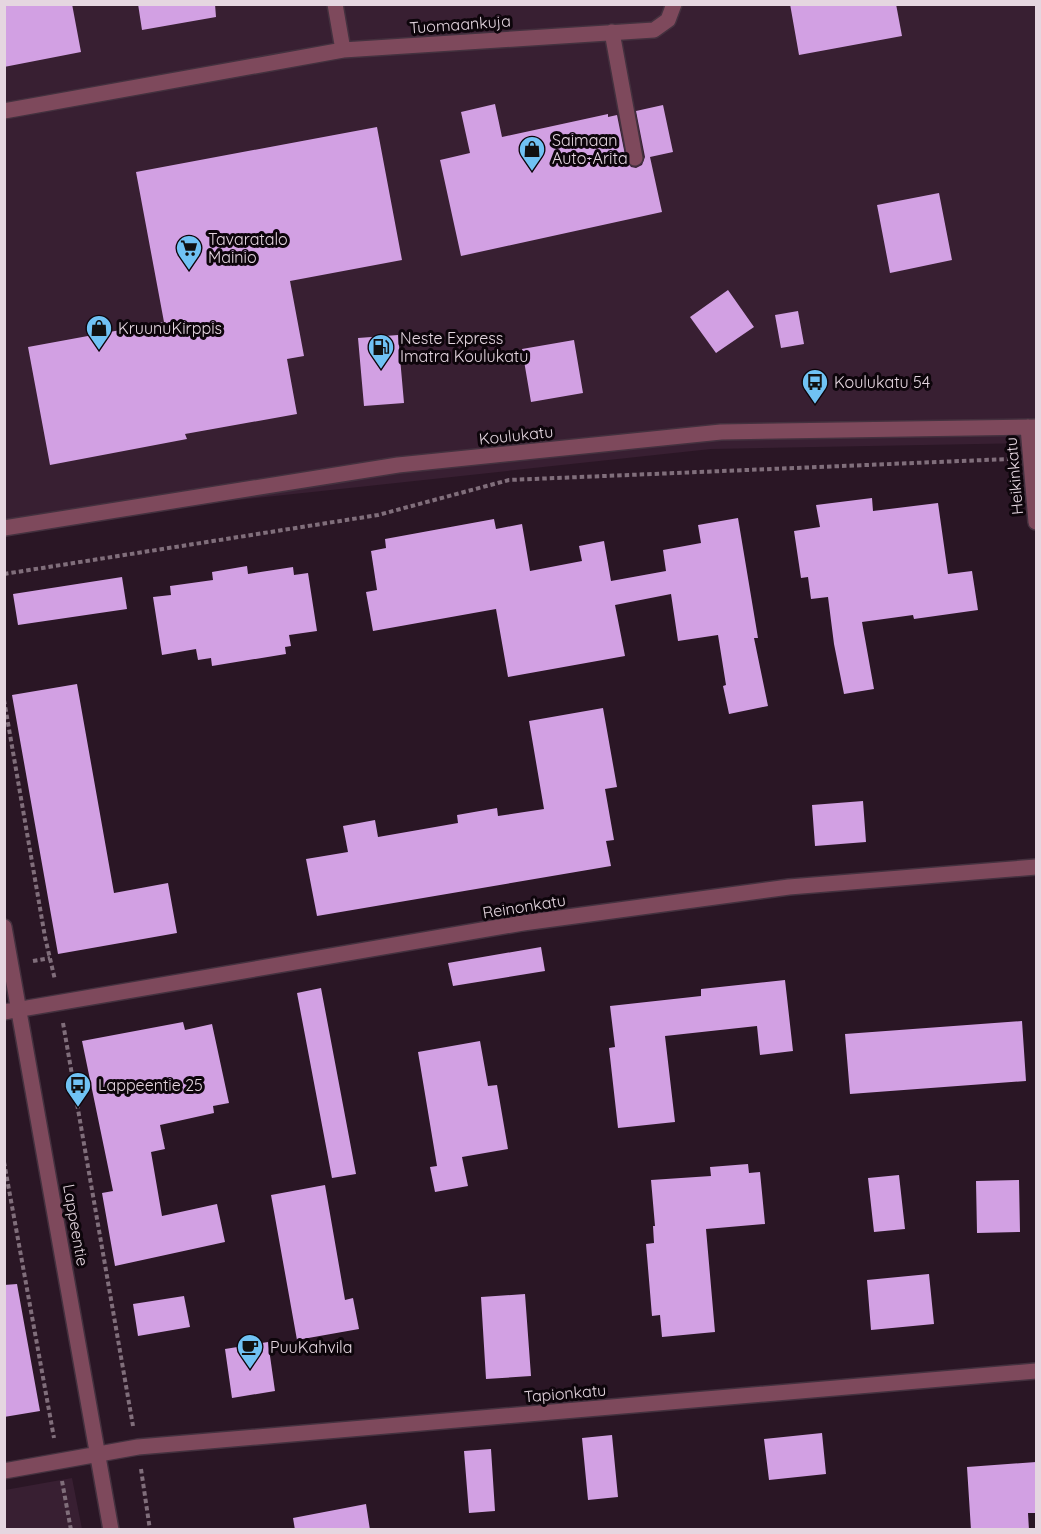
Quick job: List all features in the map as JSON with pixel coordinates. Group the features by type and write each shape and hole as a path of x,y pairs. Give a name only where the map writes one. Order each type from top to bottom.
{"street":[{"path":"335,4 343,50"},
{"name":"Tuomaankuja","path":"4,111 343,50 654,30 668,20 674,4"},
{"path":"612,32 634,158"},
{"name":"Heikinkatu","path":"1032,427 1031,459 1036,522"},
{"name":"Koulukatu","path":"4,528 398,465 721,432 1032,427"},
{"name":"Reinonkatu","path":"12,1010 534,922 789,886 1036,867"},
{"name":"Lappeentie","path":"4,927 12,1010 111,1530"},
{"name":"Tapionkatu","path":"4,1471 138,1447 1036,1371"}],"path":[{"path":"4,574 378,515 509,480 1031,459"},
{"path":"4,700 45,937 60,1003 138,1447 150,1530"},
{"path":"4,1162 71,1530"}],"shaded area":[{"path":"4,5 1036,5 1036,443 711,449 5,525"},
{"path":"72,1478 82,1529 5,1529 5,1490"}],"building":[{"path":"4,4 72,4 81,52 4,67"},
{"path":"138,4 215,4 216,17 142,30"},
{"path":"790,4 896,4 902,36 799,55"},
{"name":"Saimaan Auto-Arita","path":"495,104 502,137 608,114 608,117 617,115 626,160 631,167 636,168 642,165 645,157 636,111 663,105 673,152 650,157 662,212 461,256 440,160 470,153 461,112"},
{"path":"377,127 402,260 290,281 304,356 287,359 297,414 185,434 187,439 50,465 28,347 164,322 136,172"},
{"path":"939,193 952,260 890,273 877,205"},
{"path":"728,290 754,327 716,353 690,317"},
{"path":"798,311 804,344 781,348 775,315"},
{"name":"Neste Express Imatra Koulukatu","path":"398,335 404,403 364,406 358,338"},
{"path":"574,340 583,393 531,402 522,349"},
{"path":"872,498 873,511 938,503 948,574 972,571 978,610 914,619 913,615 862,622 874,689 844,694 828,597 811,599 808,577 801,578 794,531 820,527 816,505"},
{"path":"738,518 758,638 754,638 768,706 729,714 723,686 726,685 718,635 678,641 671,594 615,605 625,656 508,677 496,609 373,631 366,592 377,590 371,551 386,548 385,539 494,519 496,529 522,524 530,571 582,561 579,546 604,541 611,581 666,571 663,550 701,543 698,525"},
{"path":"247,566 248,574 293,567 294,575 308,573 317,631 289,635 291,646 285,647 286,654 212,666 211,658 198,660 196,649 162,655 153,597 171,595 170,586 213,580 212,572"},
{"path":"122,577 127,609 18,625 13,594"},
{"path":"77,684 114,893 168,883 177,933 58,954 12,695"},
{"path":"603,708 617,787 605,789 614,840 606,841 611,866 317,916 306,859 348,852 343,826 375,820 378,837 458,823 457,815 497,808 498,816 544,809 529,721"},
{"path":"863,801 866,842 815,846 812,805"},
{"path":"541,947 545,971 453,986 448,963"},
{"path":"785,980 793,1051 760,1055 757,1026 665,1036 675,1122 618,1128 609,1048 615,1047 610,1006 701,996 701,989"},
{"path":"321,988 356,1174 332,1178 297,993"},
{"path":"1022,1021 1026,1081 850,1094 845,1034"},
{"path":"183,1022 185,1030 212,1024 229,1103 213,1106 214,1113 160,1125 165,1149 151,1152 162,1216 217,1204 225,1242 115,1266 102,1193 113,1191 82,1041"},
{"path":"480,1041 488,1086 497,1085 508,1149 462,1157 468,1186 435,1192 430,1167 437,1166 418,1052"},
{"path":"748,1164 749,1173 760,1172 765,1224 706,1229 715,1332 662,1337 660,1315 652,1316 646,1244 654,1243 653,1226 655,1226 651,1180 711,1176 710,1167"},
{"path":"899,1175 905,1229 874,1232 868,1178"},
{"path":"1019,1180 1020,1232 977,1233 976,1181"},
{"path":"325,1185 345,1300 353,1298 359,1329 297,1340 271,1195"},
{"path":"929,1274 934,1324 871,1330 867,1280"},
{"path":"17,1284 40,1411 4,1417 4,1285"},
{"path":"525,1294 531,1376 486,1379 481,1297"},
{"path":"184,1296 190,1327 138,1336 133,1304"},
{"name":"PuuKahvila","path":"268,1342 275,1391 232,1398 225,1349"},
{"path":"822,1433 826,1474 769,1480 764,1439"},
{"path":"612,1435 618,1497 588,1500 582,1438"},
{"path":"491,1449 495,1511 469,1513 464,1451"},
{"path":"1036,1462 1036,1513 1028,1513 1029,1530 971,1530 967,1467"},
{"path":"366,1504 370,1530 295,1530 293,1518"}],"place":[{"name":"Saimaan Auto-Arita","path":"532,172"},
{"name":"Tavaratalo Mainio","path":"189,271"},
{"name":"KruunuKirppis","path":"99,351"},
{"name":"Neste Express Imatra Koulukatu","path":"381,370"},
{"name":"Koulukatu 54","path":"815,405"},
{"name":"Lappeentie 25","path":"78,1108"},
{"name":"PuuKahvila","path":"250,1370"}]}
